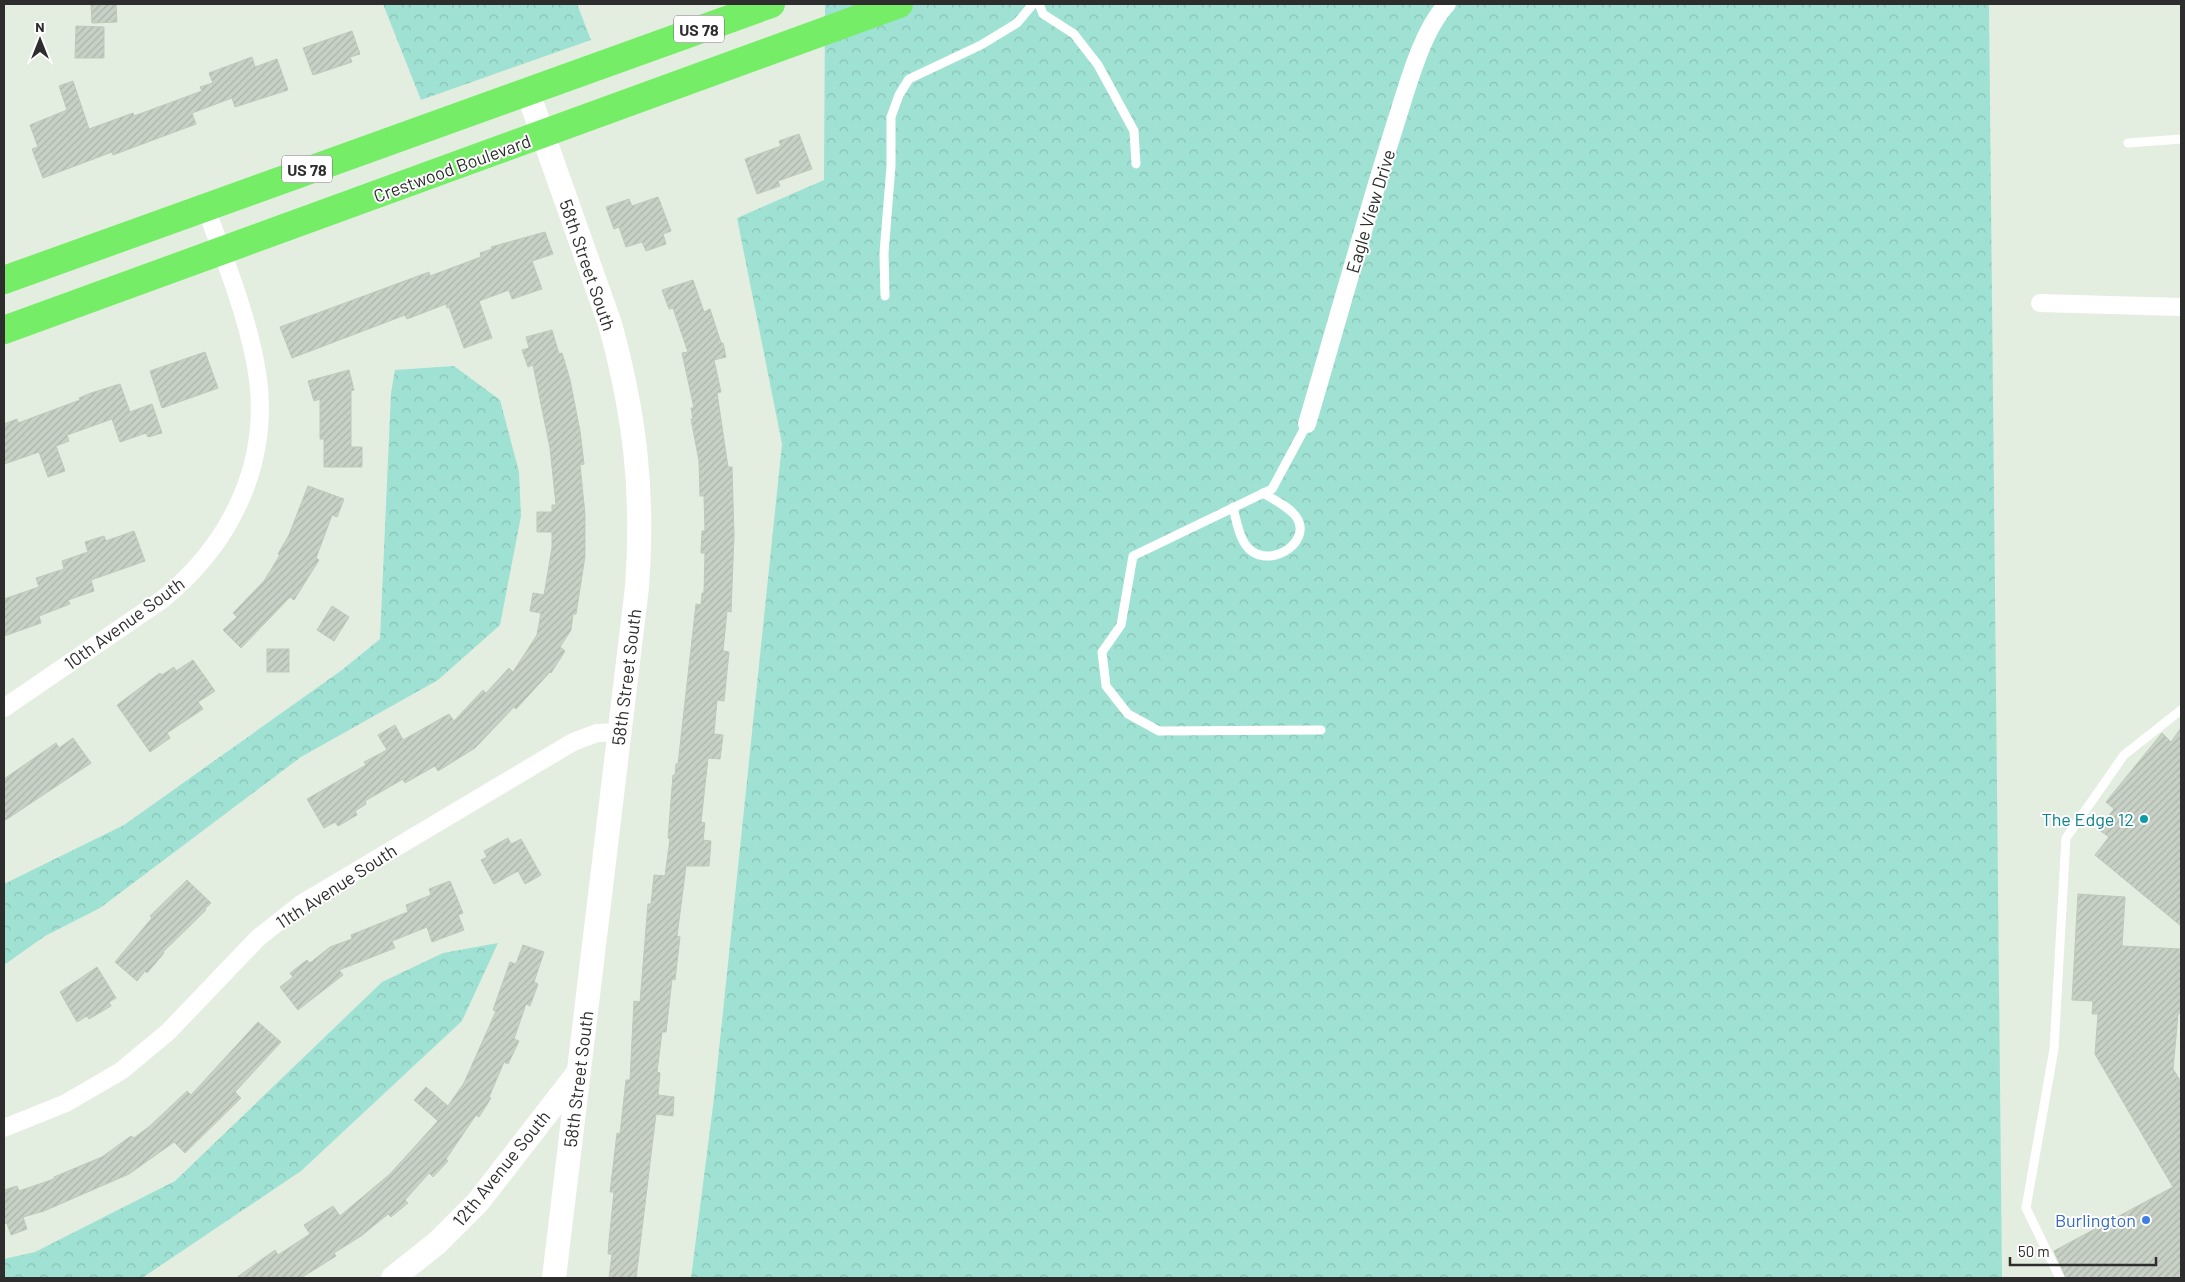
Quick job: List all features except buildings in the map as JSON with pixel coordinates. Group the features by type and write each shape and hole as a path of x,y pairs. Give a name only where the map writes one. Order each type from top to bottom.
{"main road":[{"name":"US 78","path":"4,280 527,90 771,4"},
{"name":"Crestwood Boulevard","path":"4,330 899,4"}],"street":[{"name":"Eagle View Drive","path":"1307,424 1414,66 1438,14 1447,4"},
{"name":"58th Street South","path":"527,90 610,324 628,395 636,444 639,484 639,553 620,732 554,1278"},
{"name":"10th Avenue South","path":"4,708 182,584 214,548 239,505 252,467 258,435 259,386 249,337 206,206"},
{"path":"2040,303 2181,307"},
{"name":"11th Avenue South","path":"4,1128 66,1103 121,1071 168,1032 258,938 302,904 573,742 598,733 620,732"},
{"name":"12th Avenue South","path":"393,1278 437,1243 478,1202 579,1071"}],"lane":[{"path":"884,296 884,253 891,166 891,117 899,95 910,80 981,44 1017,23 1033,4"},
{"path":"1039,4 1043,14 1074,34 1098,65 1134,131 1136,164"},
{"path":"2128,143 2181,139"},
{"path":"1307,424 1272,489 1133,556 1121,626 1102,652 1106,686 1128,714 1159,731 1321,730"},
{"path":"1233,507 1239,533 1245,545 1257,556 1270,557 1284,553 1295,543 1300,531 1298,519 1287,508 1263,493"},
{"path":"2060,1278 2026,1208 2054,1049 2066,838 2124,755 2181,710"}],"green space":[{"path":"383,4 577,4 591,40 421,100"},
{"path":"825,4 1989,4 2002,1278 691,1278 714,1098 782,444 737,218 824,180"},
{"path":"454,366 500,400 519,472 521,516 500,625 438,680 301,757 100,908 45,936 4,965 4,884 124,825 342,670 380,639 391,393 395,370"},
{"path":"498,943 462,1021 301,1171 142,1278 4,1278 4,1259 35,1252 175,1181 382,982 443,953"}],"place":[{"name":"The Edge 12","path":"2144,819"},
{"name":"Burlington","path":"2146,1220"}]}
